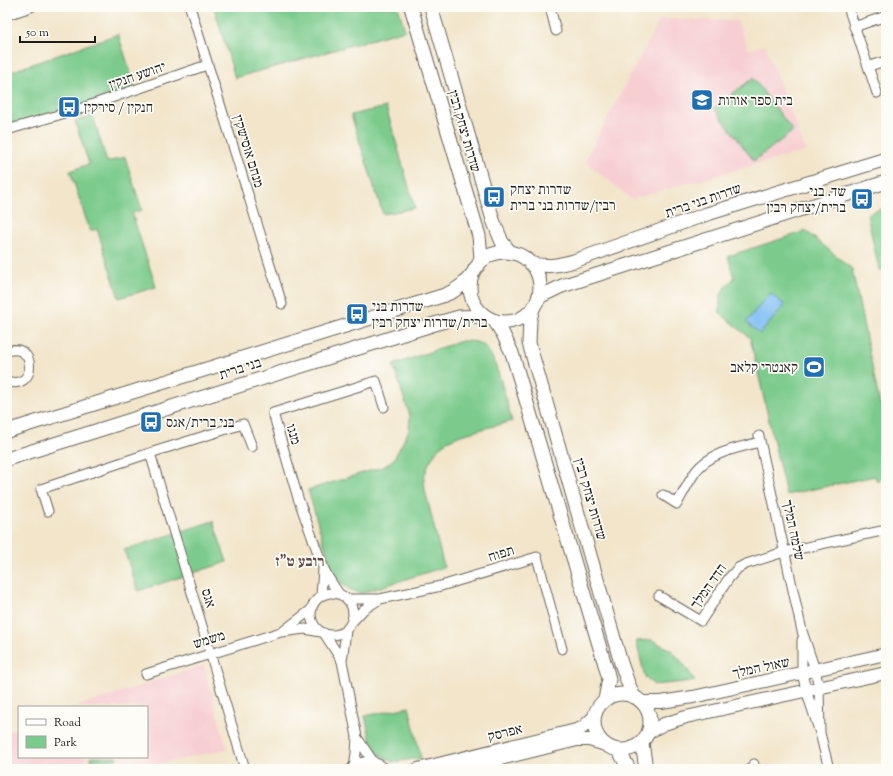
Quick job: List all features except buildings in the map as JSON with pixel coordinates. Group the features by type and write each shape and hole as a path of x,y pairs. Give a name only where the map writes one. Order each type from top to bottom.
{"main road":[{"name":"שדרות יצחק רבין","path":"411,7 479,236 481,257 476,269"},
{"name":"שדרות יצחק רבין","path":"431,7 493,220 502,242 511,253"},
{"name":"שדרות בני ברית","path":"530,263 553,266 574,261 707,214 886,159"},
{"path":"489,318 505,322 516,321 525,316 536,304 552,291 575,282 886,182"},
{"path":"536,304 540,290 539,280 536,271 530,263 521,256 511,253 493,255 484,259 476,269 470,284 471,296 476,307 504,334 512,353 609,679 605,700"},
{"name":"בני ברית","path":"7,431 445,295 464,284 476,269"},
{"name":"שדרות יצחק רבין","path":"536,304 530,320 529,343 621,663 628,683 638,700"},
{"name":"בני ברית","path":"7,459 438,323 459,317 489,318"},
{"path":"645,738 635,748 627,750 619,750 606,746 596,733 594,717 597,710 605,700 619,694 627,695 638,700 647,708 650,716 650,725 645,738 646,769"},
{"path":"619,750 629,769"}],"street":[{"path":"7,16 31,7"},
{"name":"מנחם אוסישקין","path":"190,7 282,304"},
{"path":"550,7 556,31"},
{"path":"848,7 877,93"},
{"path":"854,26 886,16"},
{"path":"869,66 886,61"},
{"name":"יהושע חנקין","path":"7,130 79,109 207,65"},
{"path":"7,381 16,383 21,381 29,373 30,368 28,358 24,353 8,349"},
{"name":"מנגו","path":"339,594 324,568 298,498 273,413 376,381 384,407"},
{"path":"48,511 41,489 150,452 243,424 252,447"},
{"name":"שלמה המלך","path":"663,495 677,504 697,470 707,461 725,451 759,439 802,631 819,687 820,733"},
{"name":"אגס","path":"150,452 245,769"},
{"path":"784,552 886,530"},
{"name":"הדד המלך","path":"660,596 701,621 729,578 738,568 784,552"},
{"name":"תפוח","path":"347,599 380,599 449,584 537,557 562,649"},
{"name":"מנגו","path":"321,596 324,568"},
{"path":"342,661 314,624 312,619 312,609 317,599 333,592 347,599 353,610 352,622 346,631 342,661 357,737 364,751 378,766"},
{"name":"תפוח","path":"352,622 363,610 380,599"},
{"name":"משמש","path":"281,632 312,609"},
{"name":"משמש","path":"146,674 281,632 305,629 322,633"},
{"path":"322,633 335,635 346,631"},
{"name":"שלמה המלך","path":"802,631 802,673 829,769"},
{"name":"שאול המלך","path":"638,700 661,702 693,697 886,654"},
{"path":"645,738 664,724 686,717 886,673"},
{"name":"אפרסק","path":"418,769 576,730 582,728 594,717"},
{"path":"353,769 357,737"},
{"name":"אפרסק","path":"460,769 577,740 590,740 606,746"},
{"name":"אגס","path":"241,752 251,769"},
{"path":"353,769 363,763 378,766"}],"shaded area":[{"name":"בית ספר אורות","path":"660,19 737,21 749,50 765,45 806,151 631,199 585,161"},
{"path":"204,665 227,749 135,769 91,769 88,758 148,758 148,706 78,706"},
{"path":"18,728 18,758 84,758 87,769 7,769 7,732"}],"green space":[{"path":"214,7 398,7 405,30 235,78"},
{"path":"118,34 136,89 7,129 7,73"},
{"path":"753,78 793,131 754,161 714,108"},
{"path":"386,107 415,208 383,214 351,115"},
{"path":"93,116 107,162 125,157 142,210 132,213 156,287 119,298 97,229 90,231 70,171 89,164 75,121"},
{"path":"886,207 886,268 879,270 867,214"},
{"name":"קאנטרי קלאב","path":"806,231 852,269 880,405 886,403 886,473 884,477 877,482 875,476 786,495 750,338 720,313 720,301 726,286 734,278 728,256"},
{"path":"462,341 478,343 483,345 488,350 497,368 512,421 461,435 447,441 437,450 429,463 424,477 425,490 444,567 362,593 352,590 341,583 332,571 308,490 385,466 394,459 409,430 410,416 393,365"},
{"path":"213,521 227,562 138,591 124,550"},
{"path":"652,640 671,650 683,663 695,681 654,685 645,677 636,641"},
{"path":"409,707 421,758 392,762 373,750 365,716"},
{"path":"91,758 117,758 117,759 92,764"}],"water":[{"path":"770,293 785,305 760,334 746,322"}],"place":[{"name":"בית ספר אורות","path":"702,100"},
{"name":"חנקין / סירקין","path":"69,107"},
{"name":"שדרות יצחק רבין/שדרות בני ברית","path":"494,197"},
{"name":"שד. בני ברית/יצחק רבין","path":"862,199"},
{"name":"שדרות בני ברית/שדרות יצחק רבין","path":"357,314"},
{"name":"קאנטרי קלאב","path":"814,367"},
{"name":"בני ברית/אגס","path":"151,422"}],"district":[{"name":"רובע ט\"ז","path":"300,561"}]}
